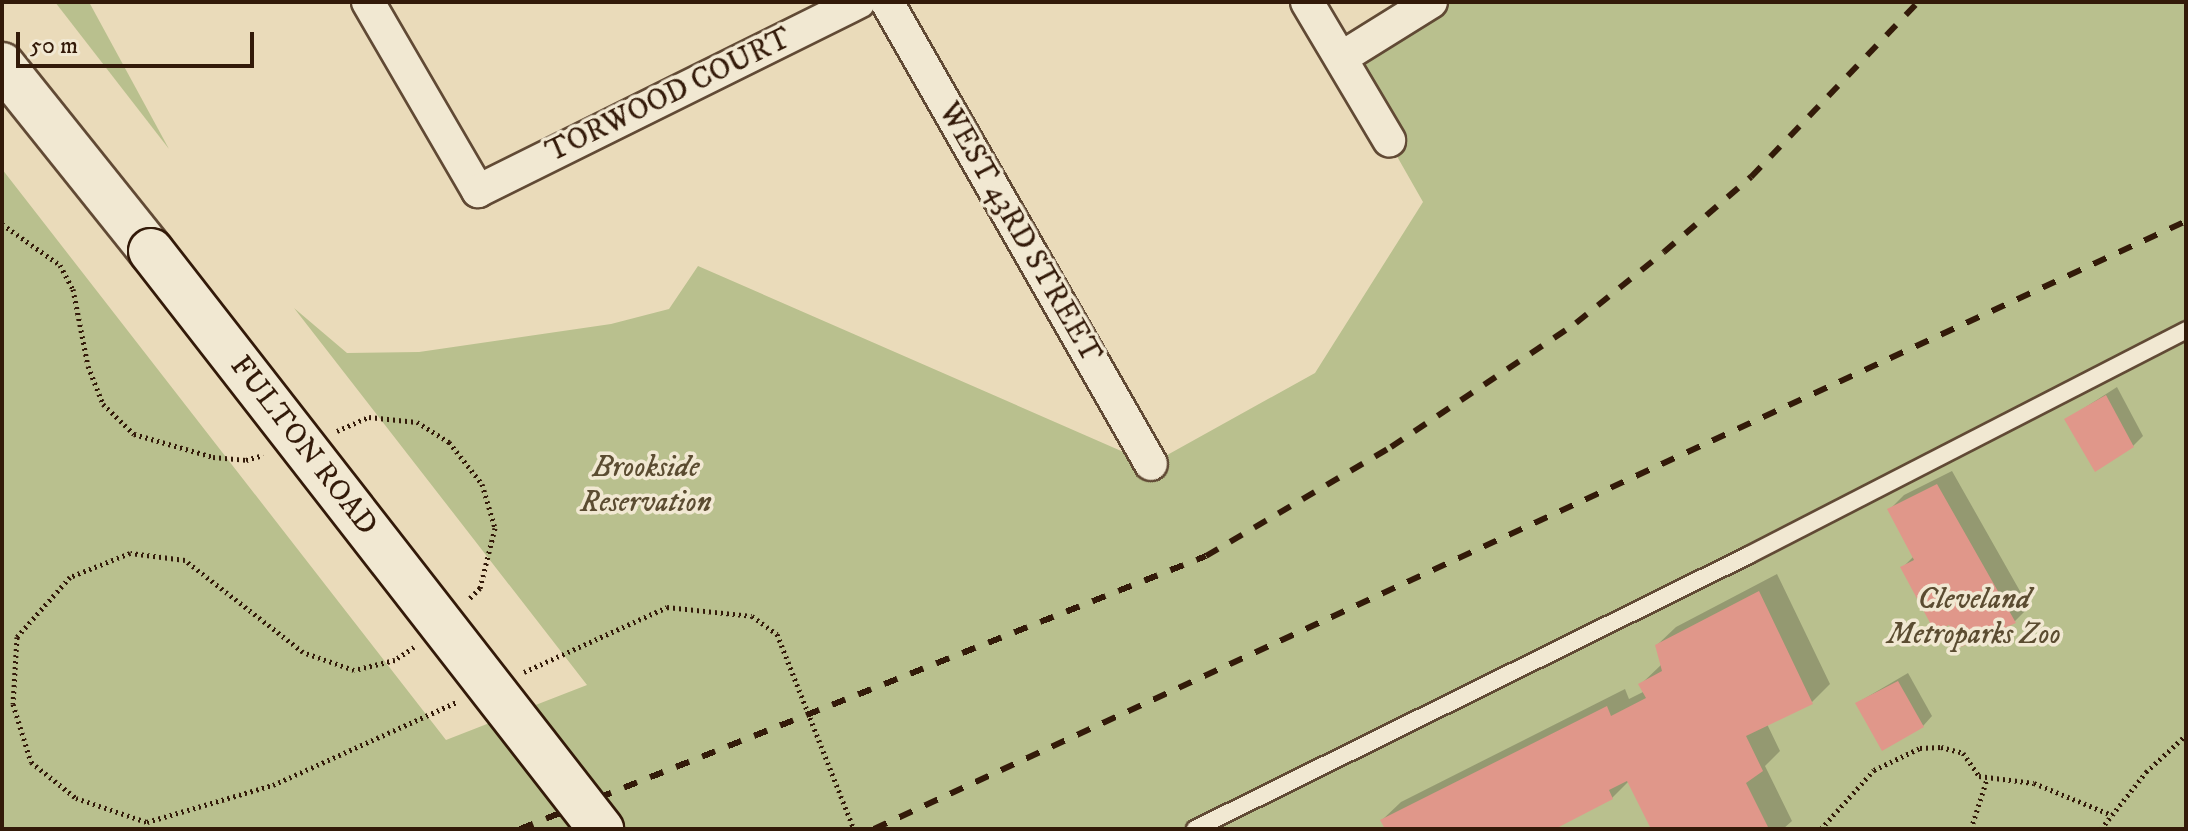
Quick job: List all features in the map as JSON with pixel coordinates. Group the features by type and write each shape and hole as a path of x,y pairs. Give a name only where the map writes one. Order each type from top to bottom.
{"main road":[{"name":"FULTON ROAD","path":"2,65 151,251 601,829"}],"street":[{"name":"TORWOOD COURT","path":"368,2 478,191 859,2"},
{"name":"WEST 43RD STREET","path":"887,2 1151,464"},
{"path":"1307,2 1389,140"},
{"path":"1341,58 1431,2"}],"lane":[{"path":"1195,829 1749,555 2186,330"}],"path":[{"path":"2,224 60,265 73,289 88,366 103,404 134,434 213,457 246,460 275,452"},
{"path":"325,438 369,417 417,422 449,442 482,484 495,528 480,588 459,610"},
{"path":"428,639 395,660 354,670 303,652 185,560 130,553 70,577 17,637 13,704 31,762 76,798 147,822 273,785 465,698"},
{"path":"519,674 667,607 752,616 777,634 854,829"},
{"path":"2101,829 2146,772 2186,735"},
{"path":"1821,829 1874,770 1920,748 1963,753 1979,776 2034,783 2112,815"},
{"path":"1971,829 1987,779"}],"green space":[{"path":"55,2 89,2 169,149"},
{"path":"1431,2 2186,2 2186,829 2,829 2,169 446,740 587,685 294,308 347,353 419,352 611,324 669,309 698,266 1151,464 1315,373 1423,202 1341,58"}],"building":[{"path":"2106,395 2134,447 2095,472 2064,419"},
{"path":"1937,484 2016,623 1961,647 1949,625 1935,632 1900,567 1914,560 1887,509"},
{"path":"1759,591 1813,704 1746,736 1763,771 1746,783 1769,829 1651,829 1627,781 1609,790 1613,799 1555,829 1385,829 1380,820 1607,706 1611,716 1646,698 1638,684 1662,671 1655,645"},
{"path":"1898,681 1924,727 1882,751 1855,703"}],"railway":[{"path":"520,829 1206,556 1391,447 1576,323 1664,252 1751,177 1918,2"},
{"path":"874,829 2186,221"}],"park label":[{"name":"Brookside Reservation","path":"646,485"},
{"name":"Cleveland Metroparks Zoo","path":"1974,617"}]}
